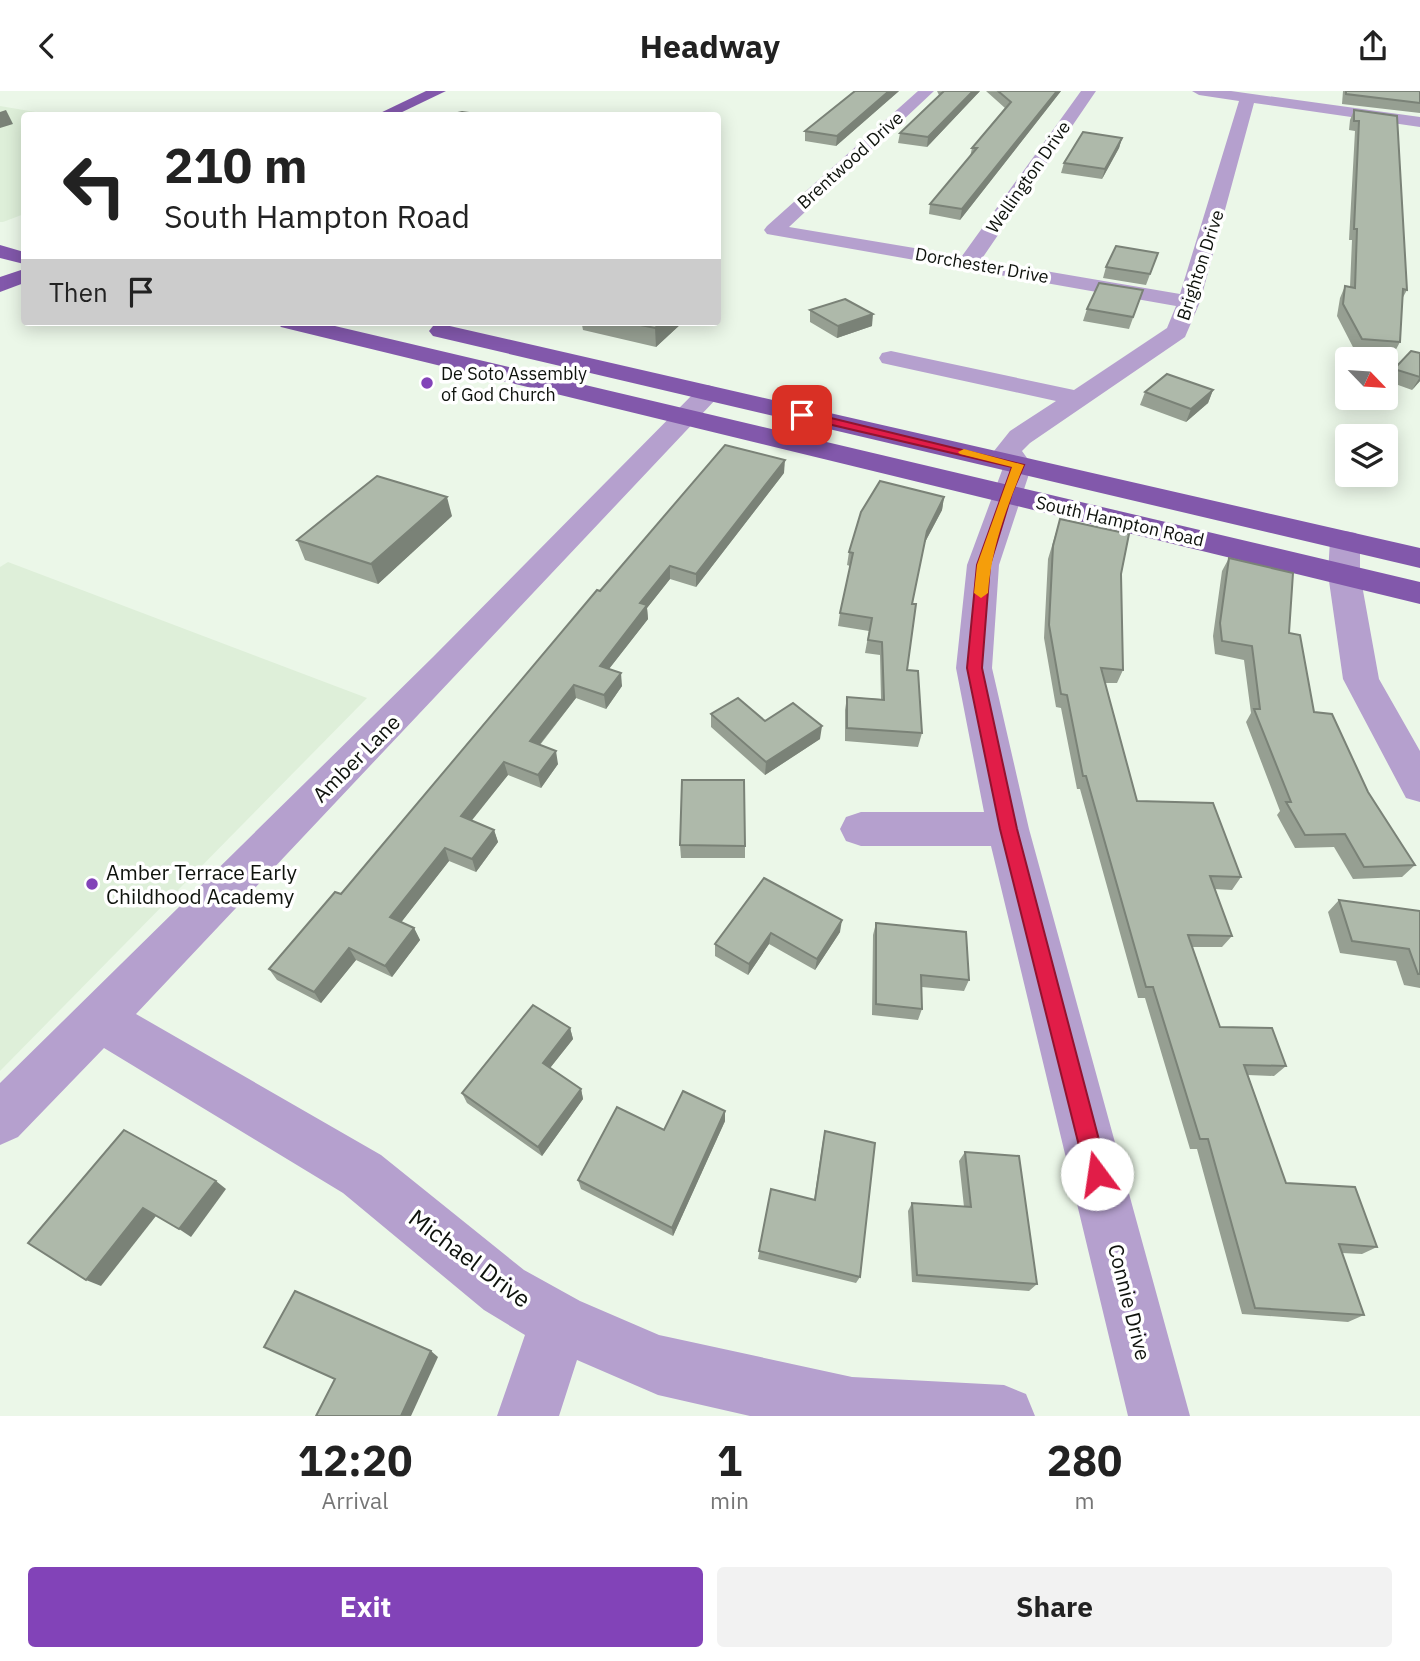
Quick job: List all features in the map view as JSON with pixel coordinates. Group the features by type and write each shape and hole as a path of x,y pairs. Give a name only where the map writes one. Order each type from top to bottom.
{"main road":[{"path":"391,112 439,91"},
{"path":"0,251 21,257"},
{"path":"0,285 21,276"},
{"name":"South Hampton Road","path":"309,326 696,405 1344,557 1420,593"},
{"name":"South Hampton Road","path":"418,326 696,405"},
{"name":"South Hampton Road","path":"1344,557 1420,558"}],"street":[{"name":"Brentwood Drive","path":"774,230 926,91"},
{"name":"Wellington Drive","path":"968,263 1089,91"},
{"path":"1199,91 1297,107 1420,122"},
{"name":"Brighton Drive","path":"1067,406 1177,332 1189,302 1248,98"},
{"name":"Dorchester Drive","path":"774,230 1189,302"},
{"path":"891,358 1067,406 1044,458 1012,479"},
{"name":"Amber Lane","path":"0,1119 446,666 696,405"},
{"name":"Connie Drive","path":"1012,479 984,565 974,668 1009,829 1159,1416"},
{"path":"1344,557 1361,679 1420,787"},
{"path":"861,829 1009,829"},
{"name":"Michael Drive","path":"98,1018 362,1174 504,1290 559,1322 658,1364 852,1408 1004,1416"},
{"path":"528,1416 559,1322"}],"shaded area":[{"path":"0,106 35,112 21,112 21,215 0,222"},
{"name":"Amber Terrace Early Childhood Academy","path":"8,562 367,698 0,1071 0,567"}],"building":[{"path":"855,91 889,91 837,136 805,131"},
{"path":"944,91 973,91 928,137 900,133"},
{"path":"998,91 1057,91 962,209 930,204 1011,102"},
{"path":"1346,91 1420,91 1420,103 1346,94"},
{"path":"1354,110 1397,116 1407,290 1403,289 1400,342 1362,339 1343,304 1345,286 1355,288 1357,229 1354,229 1359,121 1354,121"},
{"path":"1083,132 1122,138 1105,169 1064,163"},
{"path":"1116,246 1158,253 1150,274 1106,267"},
{"path":"1099,283 1143,290 1133,317 1087,309"},
{"path":"845,299 873,314 838,326 810,310"},
{"path":"1411,351 1420,353 1420,377 1398,370 1398,365"},
{"path":"1167,374 1213,390 1191,409 1145,392"},
{"path":"725,445 785,460 696,574 670,566 640,603 647,605 600,666 621,673 604,695 574,685 530,741 556,751 538,775 504,762 461,816 494,830 472,859 445,848 390,917 414,928 385,966 349,948 314,992 269,969 335,892 341,894 597,590 600,591"},
{"path":"377,476 447,497 371,564 297,540"},
{"path":"880,481 944,497 927,531 912,604 916,604 907,670 918,671 922,733 847,728 847,697 884,700 882,642 868,640 872,618 840,613 853,553 849,552 861,512"},
{"path":"1060,519 1129,534 1121,574 1123,670 1101,668 1137,801 1213,803 1241,877 1210,876 1232,936 1188,935 1220,1027 1272,1028 1286,1066 1244,1065 1286,1183 1355,1187 1377,1247 1339,1244 1364,1315 1255,1308 1208,1139 1200,1139 1153,987 1146,987 1086,776 1083,776 1067,695 1061,694 1049,625 1053,546"},
{"path":"1229,558 1293,573 1289,633 1300,635 1314,712 1332,714 1368,792 1415,865 1364,867 1345,834 1305,835 1286,802 1291,802 1254,709 1260,709 1252,646 1222,641 1220,623"},
{"path":"738,698 765,721 793,703 822,726 766,762 711,714"},
{"path":"682,780 744,780 745,846 680,845"},
{"path":"764,878 842,920 817,959 771,933 749,964 715,944"},
{"path":"1339,900 1420,911 1420,974 1409,949 1352,941"},
{"path":"876,923 966,932 969,980 921,975 922,1009 876,1004"},
{"path":"533,1005 570,1028 543,1063 581,1089 538,1147 462,1093"},
{"path":"683,1091 725,1111 672,1228 578,1180 617,1107 664,1130"},
{"path":"124,1130 216,1181 179,1229 143,1208 86,1280 28,1243"},
{"path":"825,1131 875,1143 860,1277 759,1251 771,1189 815,1200"},
{"path":"965,1152 1019,1156 1037,1284 917,1275 912,1203 971,1207"},
{"path":"295,1291 431,1351 401,1416 316,1416 335,1379 264,1347"}],"slow traffic":[{"path":"964,452 1018,465 1006,493 984,565 981,593"}],"place":[{"name":"De Soto Assembly of God Church","path":"427,383"},
{"name":"Amber Terrace Early Childhood Academy","path":"92,884"}],"route":[{"path":"802,415 1018,465 1006,493 984,565 974,668 1009,829 1097,1174"}]}
